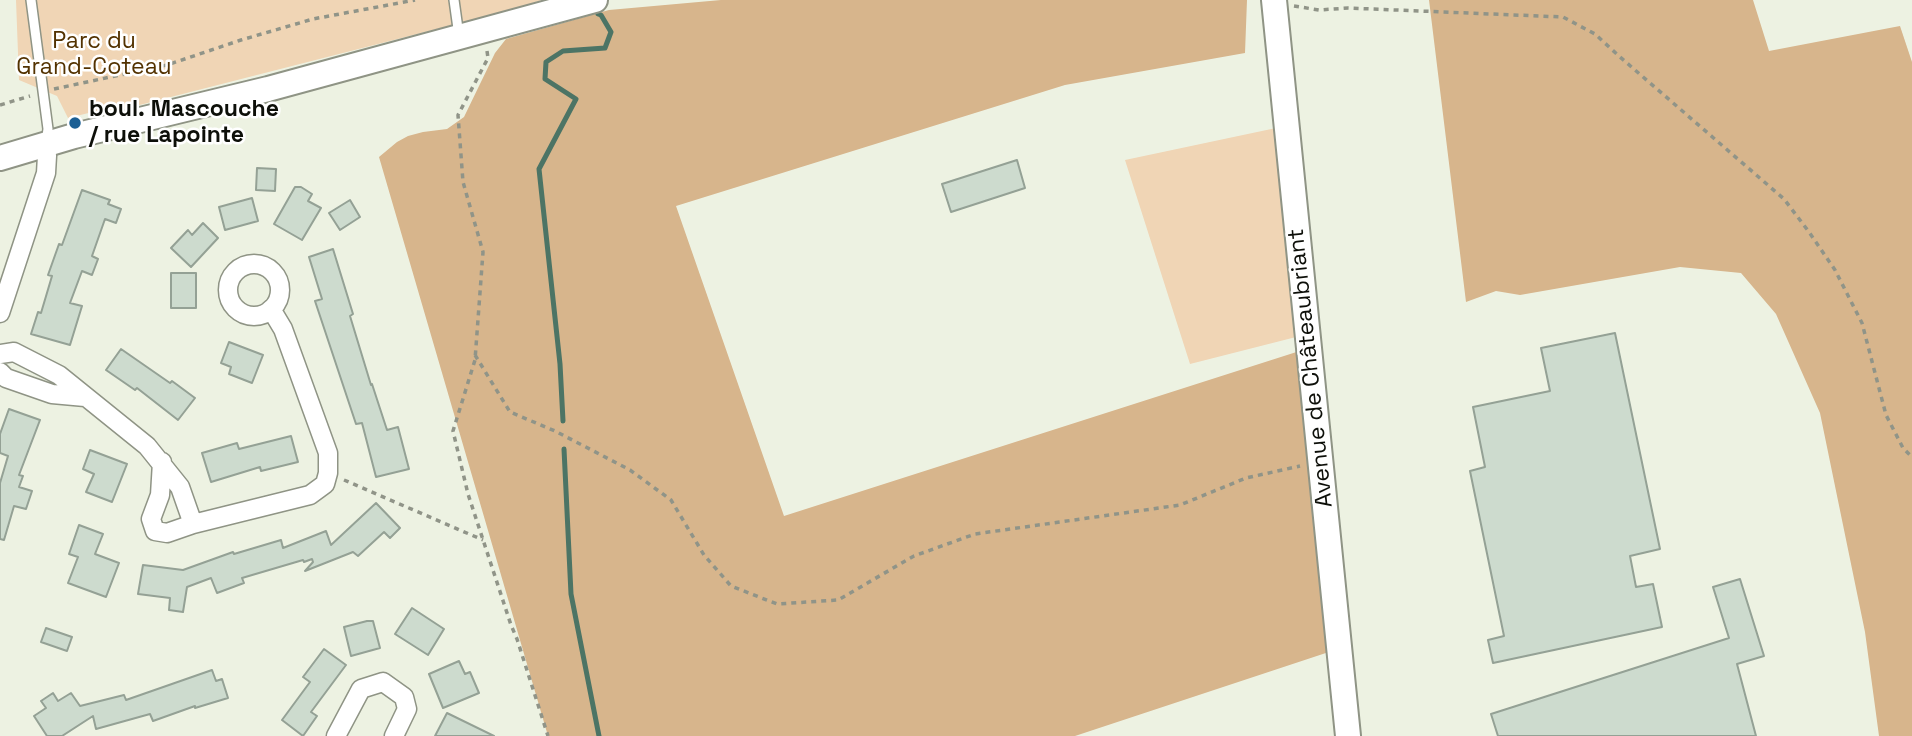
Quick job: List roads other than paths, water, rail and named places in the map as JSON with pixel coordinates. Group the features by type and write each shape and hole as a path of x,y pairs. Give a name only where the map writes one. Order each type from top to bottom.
{"street":[{"path":"0,158 595,0"},
{"name":"Avenue de Châteaubriant","path":"1274,2 1348,736"},
{"path":"0,313 46,173 46,144"},
{"path":"162,462 160,495 151,519 155,531 167,533 310,495 325,484 328,453 283,329 271,309"},
{"path":"0,355 14,352 59,374 148,446 180,487 193,524"},
{"path":"0,372 6,378 52,394 85,397"},
{"path":"336,736 361,689 383,681 404,697 407,709 394,736"}],"lane":[{"path":"31,0 48,129 46,144"},
{"path":"454,0 459,37"}],"waterway":[{"path":"563,421 560,364 539,169 576,99 545,79 546,62 563,51 605,48 611,32 598,14"},
{"path":"564,449 571,594 599,736"}],"place":[{"name":"boul. Mascouche / rue Lapointe","path":"75,123"}],"park label":[{"name":"Parc du Grand-Coteau","path":"94,55"}]}
